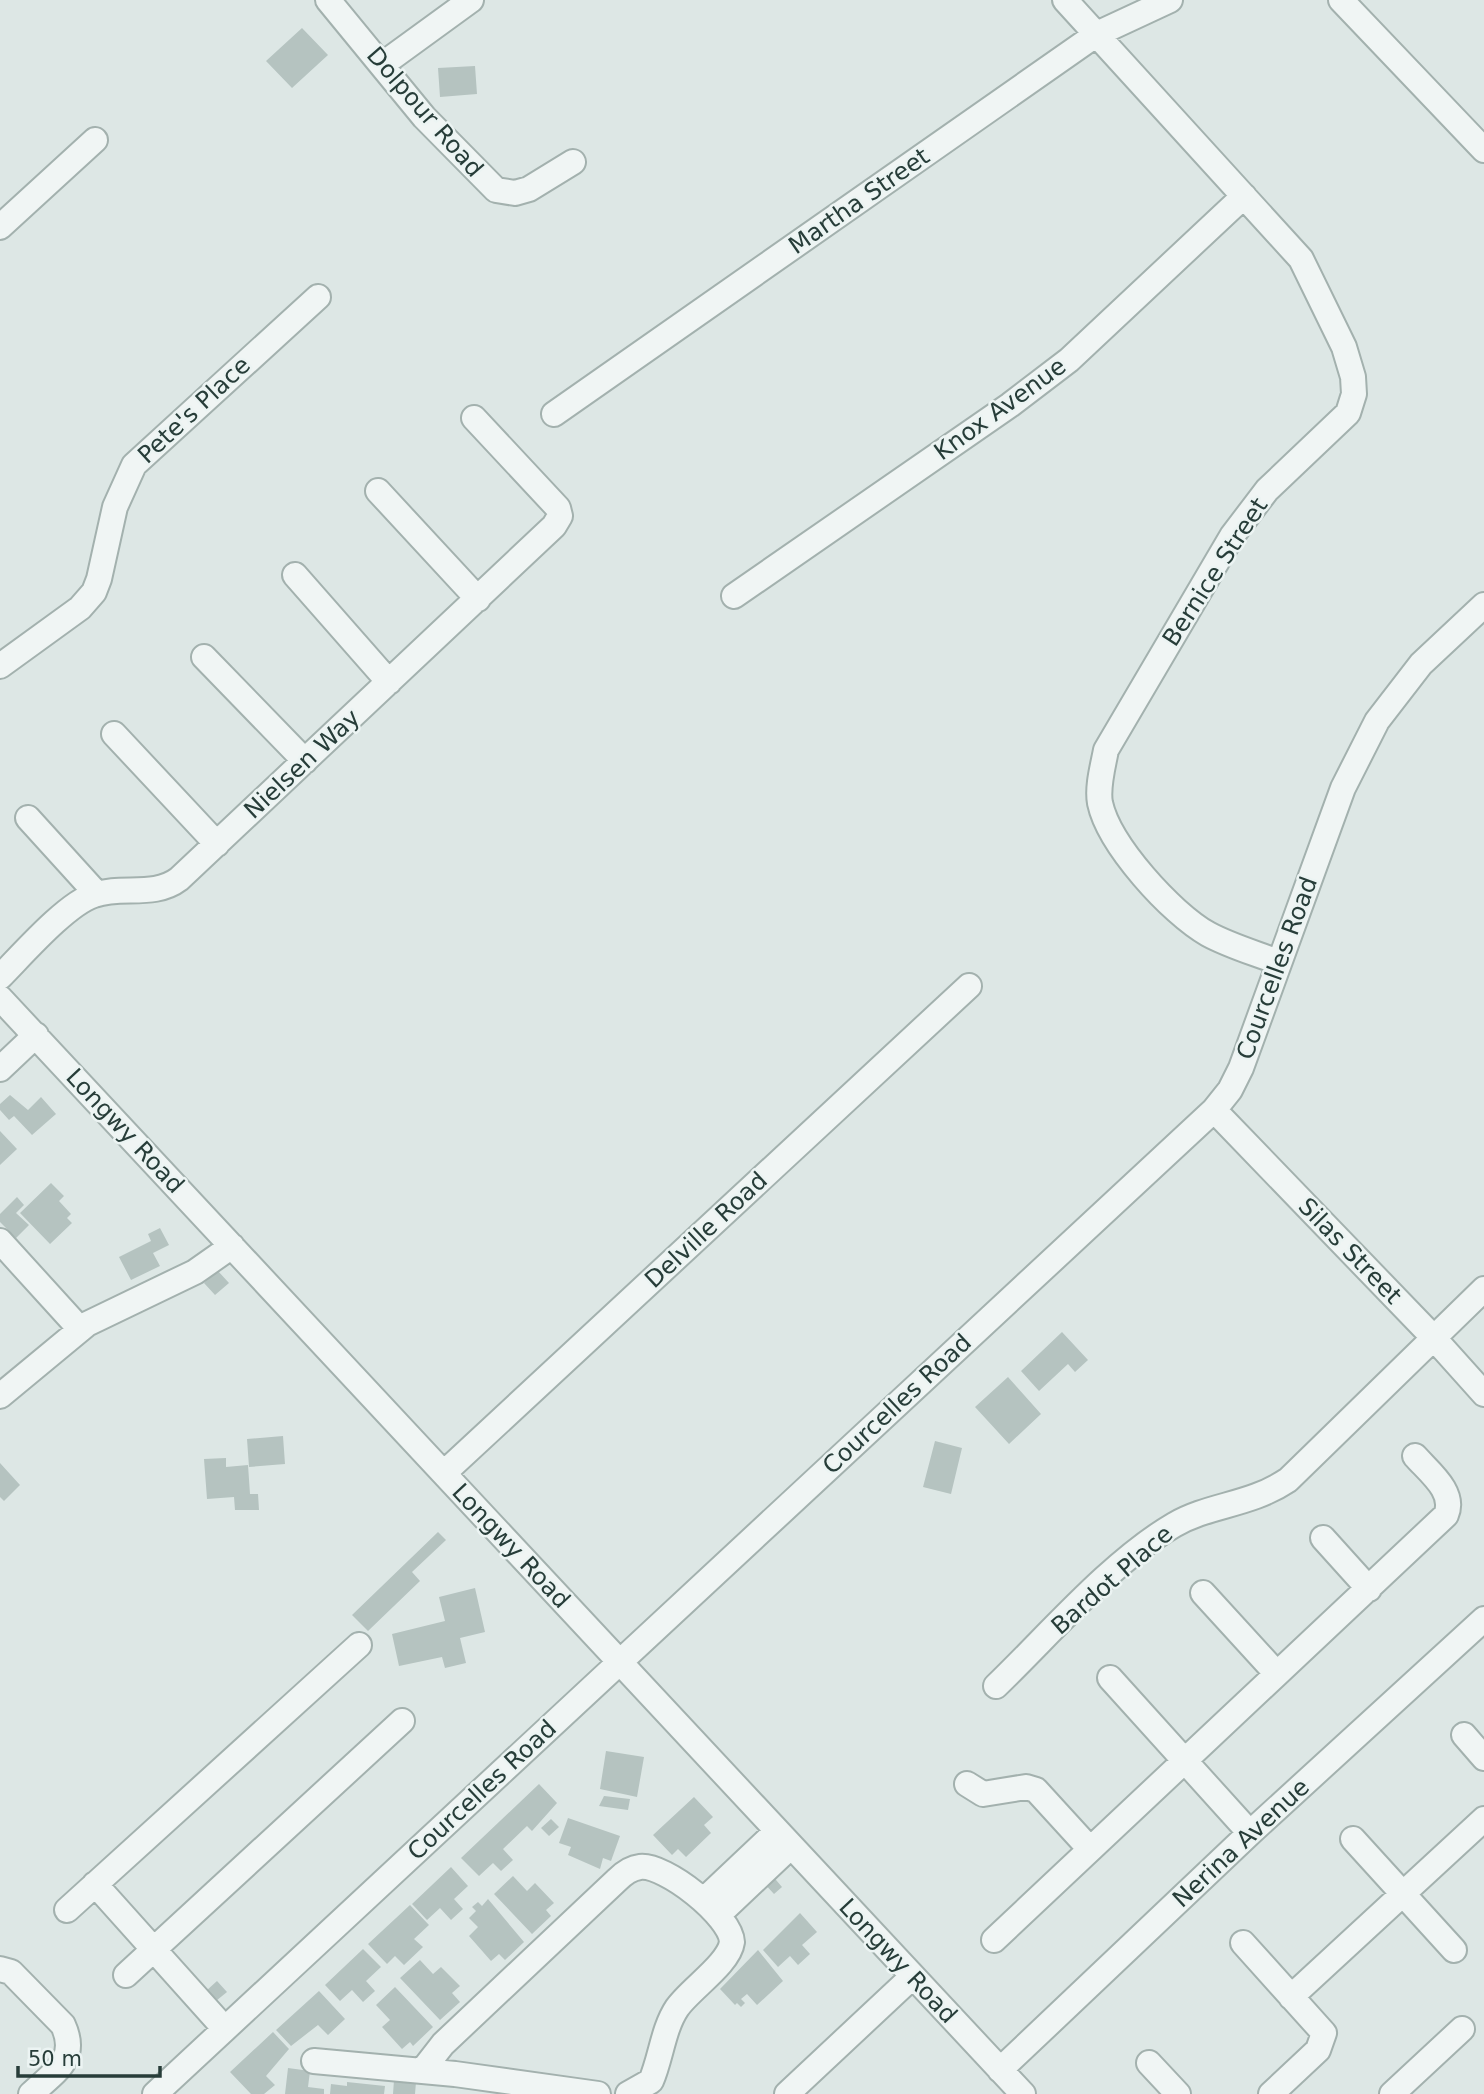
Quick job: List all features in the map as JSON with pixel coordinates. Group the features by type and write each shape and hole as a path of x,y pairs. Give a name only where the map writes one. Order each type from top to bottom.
{"street":[{"name":"Dolpour Road","path":"328,0 424,117 496,190 515,193 529,189 573,162"},
{"path":"383,64 471,0"},
{"name":"Bernice Street","path":"1065,0 1301,259 1344,347 1353,377 1354,394 1348,413 1267,490 1232,536 1106,750 1100,801 1107,826 1125,855 1188,919 1211,936 1279,962"},
{"name":"Martha Street","path":"554,414 1097,34 1170,0"},
{"path":"1341,0 1483,148"},
{"path":"0,226 94,140"},
{"name":"Knox Avenue","path":"734,596 1010,405 1069,360 1244,196"},
{"name":"Pete's Place","path":"0,666 80,608 94,592 115,507 134,466 318,297"},
{"name":"Nielsen Way","path":"0,977 75,905 97,894 164,888 179,879 554,526 560,516 558,508 474,418"},
{"path":"378,491 478,599"},
{"path":"295,575 389,682"},
{"name":"Courcelles Road","path":"155,2094 1214,1110 1230,1090 1241,1068 1343,788 1377,721 1420,664 1484,605"},
{"path":"205,657 304,761"},
{"path":"114,734 217,844"},
{"path":"28,818 97,894"},
{"name":"Delville Road","path":"444,1473 969,986"},
{"name":"Longwy Road","path":"0,998 1023,2094"},
{"path":"0,1069 36,1035"},
{"name":"Silas Street","path":"1214,1110 1433,1336 1484,1394"},
{"path":"0,1241 80,1329"},
{"path":"0,1396 80,1329 100,1316 195,1272 232,1246"},
{"path":"1433,1336 1484,1289"},
{"name":"Bardot Place","path":"996,1686 1101,1584 1161,1533 1187,1518 1261,1497 1288,1480 1433,1336"},
{"path":"994,1940 1446,1515 1449,1508 1446,1492 1415,1456"},
{"path":"1323,1538 1369,1589"},
{"path":"1203,1593 1277,1674"},
{"name":"Nerina Avenue","path":"1000,2070 1250,1833 1484,1619"},
{"path":"67,1910 359,1645"},
{"path":"1110,1678 1250,1833"},
{"path":"126,1975 402,1721"},
{"path":"1464,1735 1484,1758"},
{"path":"967,1784 983,1794 1026,1787 1036,1790 1089,1848"},
{"path":"1291,1997 1484,1819"},
{"path":"711,1907 784,1839"},
{"path":"1353,1839 1454,1950"},
{"path":"422,2071 443,2044 630,1870 648,1867 711,1907 731,1931 729,1953 691,1990 675,2011 651,2081 628,2094"},
{"path":"95,1884 225,2029"},
{"path":"1243,1943 1322,2029 1324,2039 1318,2050 1271,2094"},
{"path":"0,1969 11,1972 63,2025 68,2035 69,2054 64,2063 31,2094"},
{"path":"788,2094 912,1977"},
{"path":"1392,2094 1462,2029"},
{"path":"314,2061 422,2071 598,2094"},
{"path":"1149,2063 1178,2094"}],"building":[{"path":"302,28 328,55 292,88 266,61"},
{"path":"475,66 477,94 440,97 438,68"},
{"path":"10,1095 28,1110 41,1097 56,1114 32,1135 14,1116 9,1120 0,1110 0,1104"},
{"path":"0,1131 17,1149 0,1165"},
{"path":"51,1183 64,1196 59,1201 71,1214 67,1218 72,1223 50,1244 20,1213"},
{"path":"17,1197 24,1205 16,1213 29,1225 16,1238 0,1222 0,1214"},
{"path":"160,1228 169,1245 153,1253 160,1266 131,1280 119,1257 151,1241 148,1234"},
{"path":"218,1271 229,1283 215,1295 204,1283"},
{"path":"1062,1332 1088,1360 1075,1372 1068,1364 1039,1391 1021,1371"},
{"path":"1008,1377 1041,1414 1009,1444 975,1407"},
{"path":"283,1436 285,1464 249,1467 247,1439"},
{"path":"935,1441 962,1448 951,1494 923,1487"},
{"path":"226,1458 226,1467 248,1465 250,1494 258,1494 259,1510 235,1510 234,1497 207,1499 204,1459"},
{"path":"0,1463 20,1485 4,1501 0,1497"},
{"path":"438,1532 446,1540 412,1572 420,1581 368,1631 352,1615"},
{"path":"475,1588 485,1632 460,1638 466,1663 445,1668 442,1657 399,1666 392,1634 445,1621 439,1597"},
{"path":"606,1751 644,1757 637,1797 600,1789"},
{"path":"539,1784 557,1803 532,1831 527,1826 503,1849 513,1860 501,1871 493,1863 479,1876 461,1858"},
{"path":"604,1796 630,1799 628,1810 599,1806"},
{"path":"694,1797 713,1817 704,1825 711,1833 686,1857 678,1849 672,1855 653,1835"},
{"path":"568,1818 620,1836 611,1861 603,1858 600,1869 568,1855 571,1847 559,1843"},
{"path":"551,1819 559,1827 549,1836 541,1828"},
{"path":"451,1867 468,1886 454,1899 463,1909 451,1920 440,1908 427,1920 412,1904"},
{"path":"771,1874 782,1887 774,1894 762,1881"},
{"path":"513,1876 527,1891 535,1883 554,1903 546,1910 551,1916 532,1934 494,1894"},
{"path":"488,1899 524,1942 505,1960 499,1954 491,1961 469,1936 478,1927 469,1918 476,1911 472,1907 478,1902 482,1906"},
{"path":"410,1905 429,1925 414,1939 423,1947 404,1965 395,1956 387,1964 368,1944"},
{"path":"800,1913 817,1932 802,1945 810,1954 798,1965 790,1956 778,1967 763,1950"},
{"path":"363,1949 381,1967 366,1981 375,1991 363,2002 352,1990 340,2001 325,1985"},
{"path":"758,1950 783,1981 757,2005 747,1994 741,1999 745,2003 741,2007 737,2003 735,2005 720,1989"},
{"path":"420,1960 433,1974 441,1967 460,1986 452,1993 460,2002 440,2020 400,1978"},
{"path":"217,1981 227,1992 211,2005 206,1991"},
{"path":"395,1987 433,2027 413,2046 410,2042 402,2049 382,2027 390,2020 376,2005"},
{"path":"319,1991 345,2019 328,2035 318,2025 291,2046 276,2030"},
{"path":"273,2032 289,2049 266,2076 275,2085 264,2094 251,2094 230,2072"},
{"path":"288,2068 310,2071 308,2087 324,2089 324,2094 285,2094"},
{"path":"394,2080 416,2082 415,2094 393,2094"},
{"path":"347,2082 385,2086 384,2094 330,2094 331,2084 347,2086"}]}
